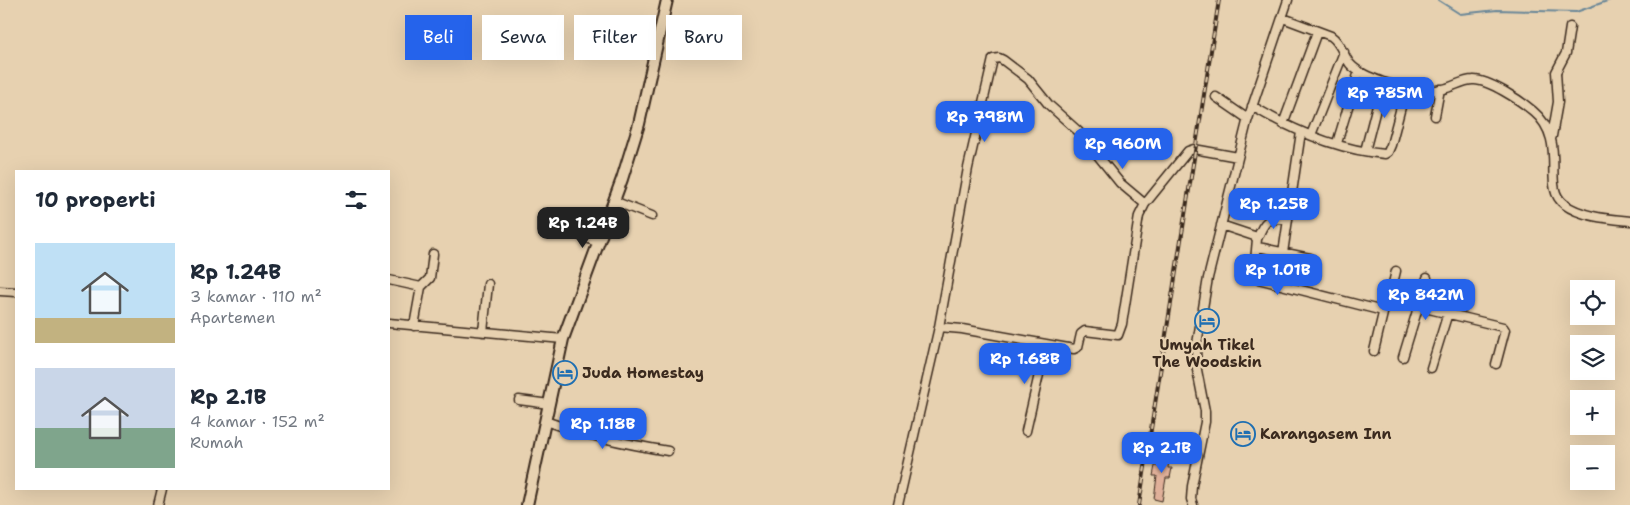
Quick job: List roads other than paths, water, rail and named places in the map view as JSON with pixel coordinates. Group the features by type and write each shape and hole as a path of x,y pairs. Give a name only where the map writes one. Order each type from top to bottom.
{"street":[{"path":"527,505 563,339 614,201 639,124 667,0"},
{"path":"1193,505 1192,486 1205,422 1196,350 1208,278 1248,119 1288,0"},
{"path":"1283,18 1334,38 1349,62 1359,71 1383,82 1406,88 1440,89 1473,80 1484,82 1501,90 1535,112 1552,136"},
{"path":"1570,27 1566,53 1556,72 1558,102 1552,136 1555,190 1561,201 1578,211 1602,218 1630,221"},
{"path":"1283,124 1317,32"},
{"path":"1310,135 1344,52"},
{"path":"898,505 939,326 968,168 993,59 999,58 1003,60 1028,79 1049,105 1078,131 1120,183 1145,204"},
{"path":"1337,143 1359,71"},
{"path":"1365,151 1383,82"},
{"path":"1252,106 1301,132 1365,151 1383,154 1388,152 1406,88"},
{"path":"1435,116 1440,89"},
{"path":"1216,97 1248,119"},
{"path":"1283,253 1301,132"},
{"path":"939,326 1074,349 1078,347 1081,334 1085,331 1114,335 1119,333 1139,216 1145,204 1188,151 1194,149 1238,157"},
{"path":"614,201 652,216"},
{"path":"560,216 574,233 599,243"},
{"path":"1288,219 1267,220 1264,222 1258,243 1254,272 1258,279 1383,311"},
{"path":"1221,225 1254,236 1258,243 1283,253 1310,258"},
{"path":"414,326 422,287 430,278 433,254"},
{"path":"1374,351 1383,311 1389,300 1396,271"},
{"path":"1403,357 1427,278"},
{"path":"390,280 422,287"},
{"path":"483,332 488,284"},
{"path":"1431,368 1456,287"},
{"path":"0,291 15,292"},
{"path":"1389,300 1504,328 1506,330 1496,364"},
{"path":"390,324 563,339"},
{"path":"1026,432 1046,344"},
{"path":"519,400 549,404"},
{"path":"545,421 577,432 625,444 668,451"},
{"path":"158,505 162,490"}],"waterway":[{"path":"1438,0 1460,14 1497,10 1576,12 1610,0"}],"railway":[{"path":"1139,505 1219,0"}],"place":[{"name":"Umyah Tikel The Woodskin","path":"1207,321"},
{"name":"Juda Homestay","path":"565,373"},
{"name":"Karangasem Inn","path":"1243,434"}]}
